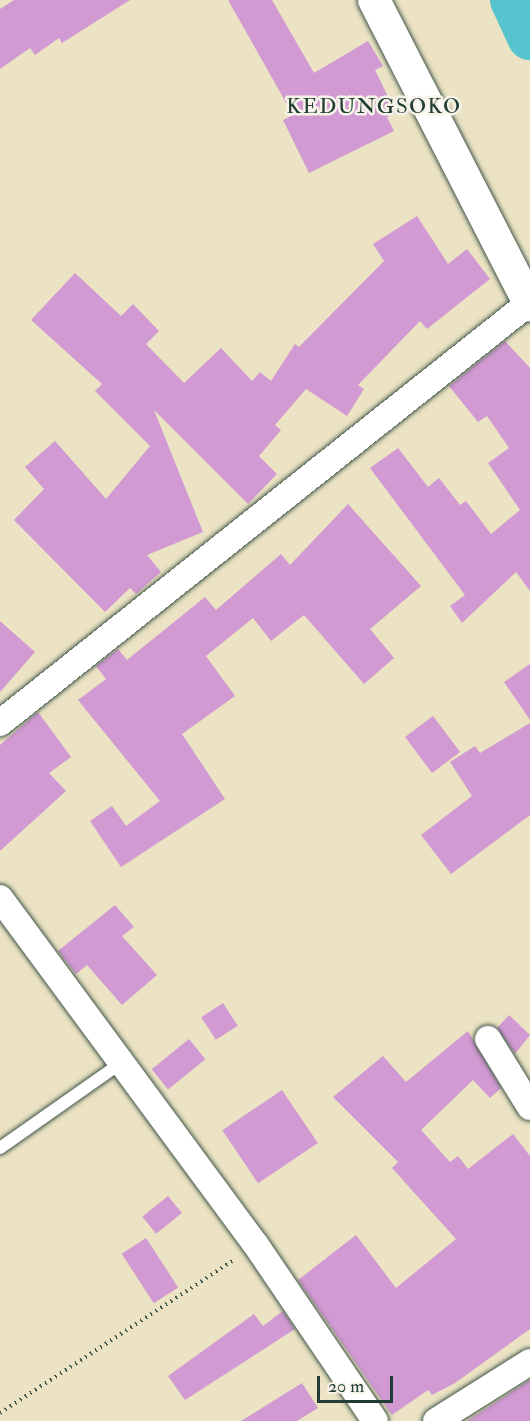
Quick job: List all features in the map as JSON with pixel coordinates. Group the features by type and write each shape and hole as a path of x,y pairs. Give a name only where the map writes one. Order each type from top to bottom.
{"street":[{"path":"0,723 530,304 374,0"},
{"path":"0,898 256,1245 375,1421"},
{"path":"488,1039 530,1107"},
{"path":"436,1421 530,1362"}],"lane":[{"path":"0,1148 121,1063"}],"path":[{"path":"0,1413 256,1245"}],"building":[{"path":"14,0 130,0 62,43 59,38 35,55 30,48 0,69 0,9"},
{"path":"228,0 272,0 314,73 368,41 383,66 375,70 396,113 387,117 394,131 309,173 283,120 293,115"},
{"path":"417,216 448,264 467,249 490,279 427,329 420,321 358,385 364,389 347,416 306,389 275,425 281,430 259,456 277,474 248,504 154,410 203,532 147,555 161,572 136,594 130,588 105,612 14,520 44,489 25,467 55,441 106,499 150,446 95,391 102,384 31,320 75,273 121,316 133,304 159,331 146,344 184,383 221,348 252,381 260,372 271,381 295,344 299,347 384,261 373,244"},
{"path":"505,341 530,368 530,591 516,572 462,623 450,606 465,595 370,468 398,448 428,487 439,478 460,505 466,501 491,534 520,510 488,463 509,448 487,416 478,422 449,386"},
{"path":"348,504 421,586 370,629 394,658 364,684 304,615 271,641 253,618 206,656 235,696 182,734 225,799 121,867 90,821 112,806 126,826 160,801 78,700 106,679 96,666 118,649 127,660 205,597 216,610 281,554 290,565"},
{"path":"0,621 35,652 0,692"},
{"path":"530,664 530,720 504,682"},
{"path":"38,712 71,757 49,773 66,791 0,851 0,745"},
{"path":"433,716 460,752 432,773 405,737"},
{"path":"530,723 530,815 451,874 421,835 472,796 450,762 475,746 480,753"},
{"path":"115,905 134,927 122,936 157,975 122,1005 87,965 76,974 58,951"},
{"path":"223,1003 238,1026 216,1040 201,1017"},
{"path":"509,1015 530,1035 515,1054 497,1028"},
{"path":"468,1031 501,1088 490,1098 473,1080 421,1130 450,1162 458,1156 468,1169 513,1134 530,1156 530,1329 455,1383 432,1395 428,1390 392,1415 298,1280 356,1235 396,1288 456,1239 392,1168 398,1162 333,1097 383,1056 406,1082"},
{"path":"189,1039 205,1059 168,1089 152,1069"},
{"path":"282,1090 318,1143 258,1183 222,1130"},
{"path":"168,1196 182,1213 156,1234 142,1217"},
{"path":"146,1238 178,1287 154,1303 122,1254"},
{"path":"283,1311 295,1329 185,1400 168,1376 254,1314 263,1326"},
{"path":"530,1380 530,1421 467,1421"},
{"path":"302,1383 318,1408 297,1421 241,1421"}],"waterway":[{"path":"513,0 530,37"},
{"path":"515,3 518,0"}],"district":[{"name":"KEDUNGSOKO","path":"374,107"}]}
